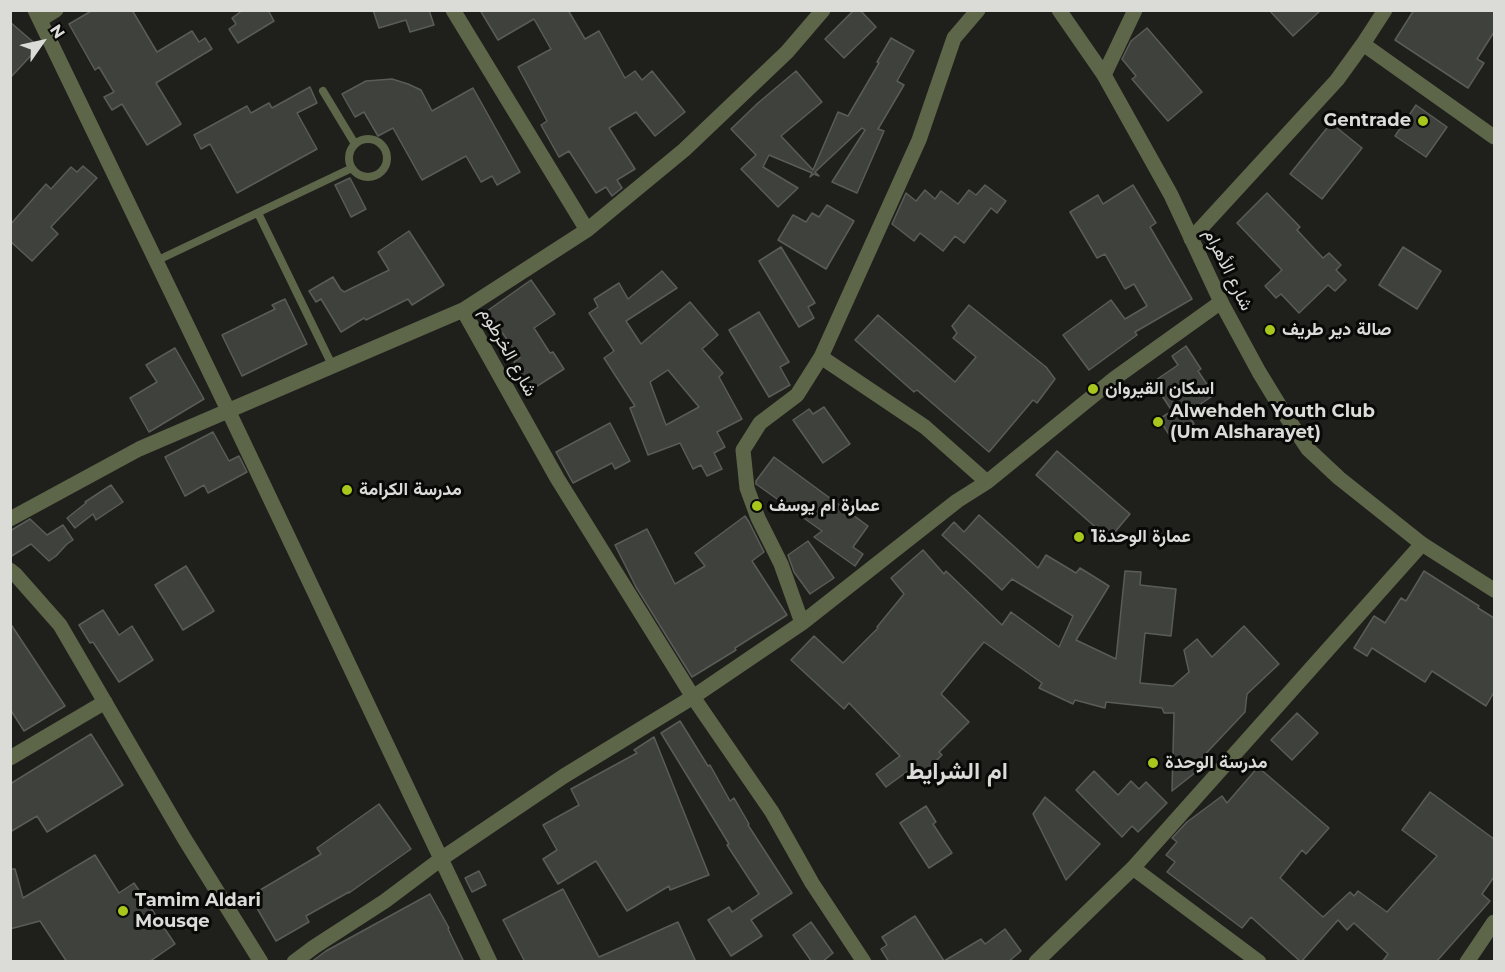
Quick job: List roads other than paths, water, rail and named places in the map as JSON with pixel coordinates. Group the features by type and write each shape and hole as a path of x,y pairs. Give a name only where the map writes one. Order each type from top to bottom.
{"street":[{"path":"56,10 38,15 490,962"},
{"path":"453,10 586,230"},
{"name":"شارع الخرطوم","path":"823,10 787,52 684,150 586,230 463,310 557,478 693,697 772,812 812,883 864,962"},
{"path":"802,623 781,564 758,518 747,488 743,450 760,423 797,395 821,357 919,140 954,38 978,10"},
{"name":"شارع الأهرام","path":"1059,10 1104,75 1171,195 1221,302 1259,372 1308,449 1339,478 1422,544 1492,582"},
{"path":"1104,75 1136,10"},
{"path":"1191,239 1338,80 1385,10"},
{"path":"1363,44 1494,137"},
{"path":"294,962 564,776 693,697 802,623 957,501 987,482 1115,378 1221,302"},
{"path":"10,519 140,448 463,310"},
{"path":"821,357 925,427 987,482"},
{"path":"1036,962 1133,868 1422,544"},
{"path":"10,570 60,625 184,838 261,962"},
{"path":"10,758 105,702"},
{"path":"1133,868 1259,962"},
{"path":"1467,962 1494,922"}],"lane":[{"path":"323,91 355,144"},
{"path":"372,139 383,146 387,158 383,170 367,177 361,176 352,168 349,156 355,144 372,139"},
{"path":"156,261 352,168"},
{"path":"258,213 332,365"}],"place":[{"name":"Gentrade","path":"1423,121"},
{"name":"صالة دير طريف","path":"1270,330"},
{"name":"اسكان القيروان","path":"1093,389"},
{"name":"Alwehdeh Youth Club (Um Alsharayet)","path":"1158,422"},
{"name":"مدرسة الكرامة","path":"347,490"},
{"name":"عمارة ام يوسف","path":"757,506"},
{"name":"عمارة الوحدة1","path":"1079,537"},
{"name":"مدرسة الوحدة","path":"1153,763"},
{"name":"Tamim Aldari Mousqe","path":"123,911"}],"district":[{"name":"ام الشرايط","path":"957,772"}]}
